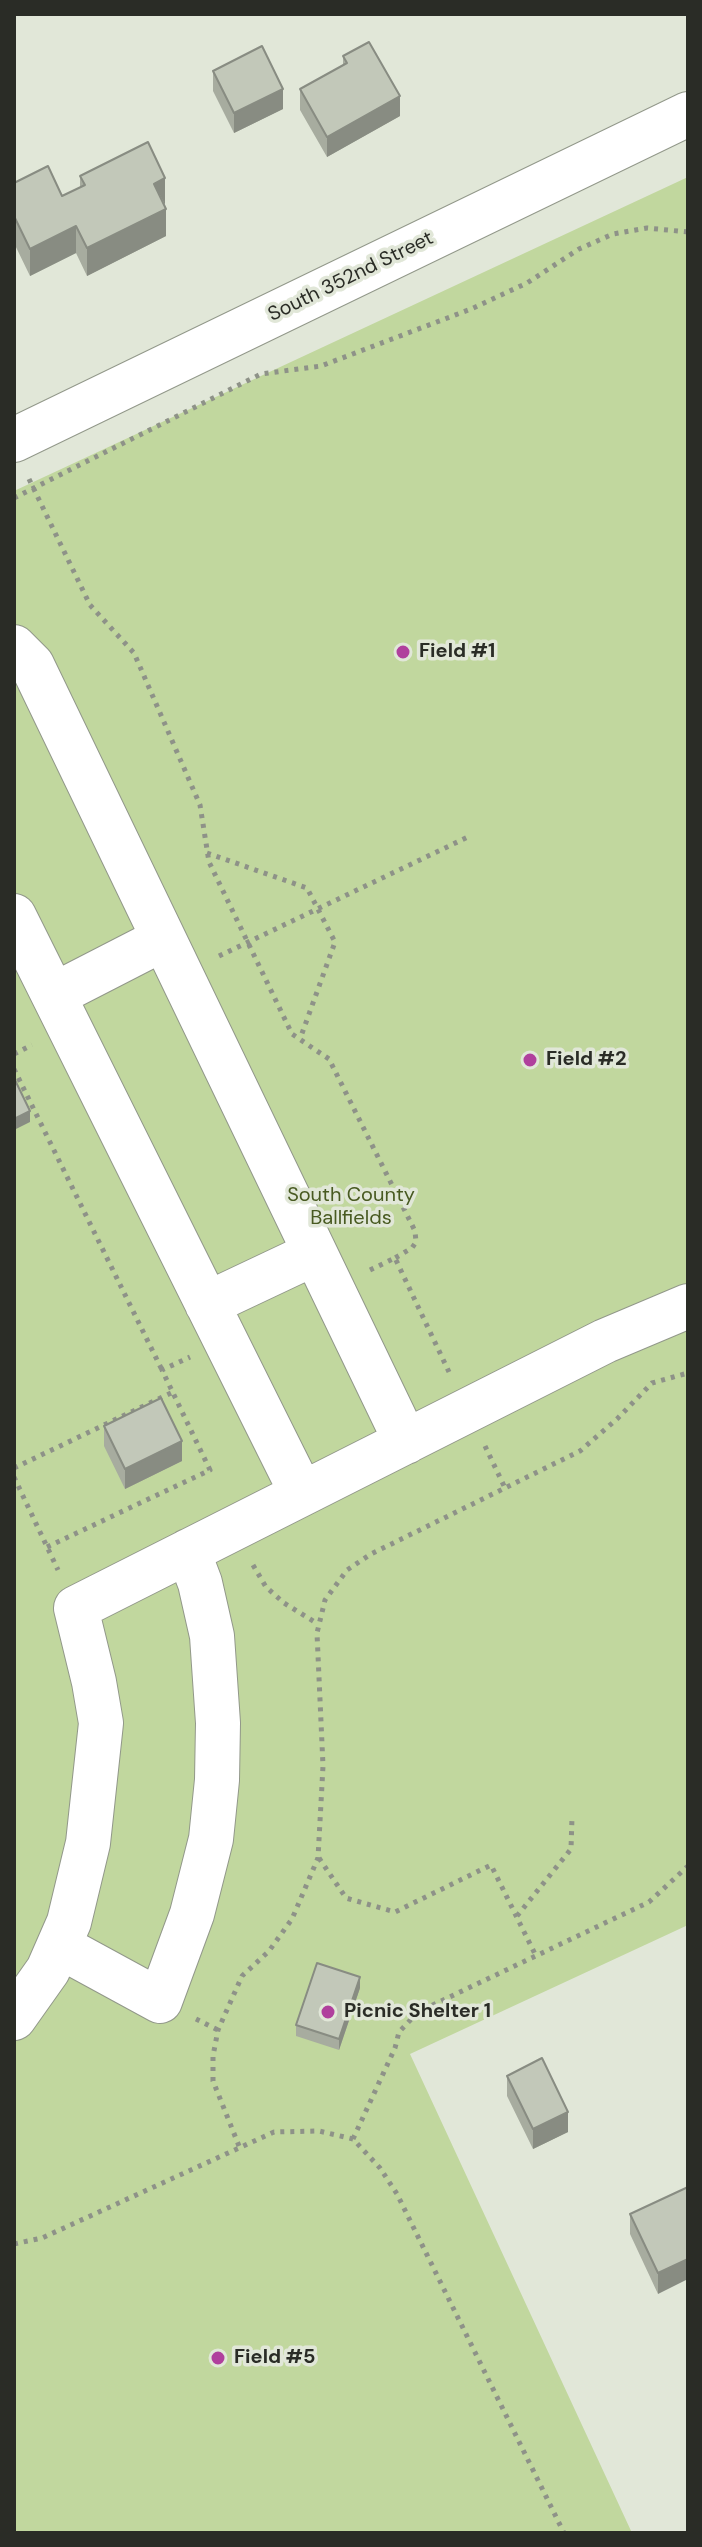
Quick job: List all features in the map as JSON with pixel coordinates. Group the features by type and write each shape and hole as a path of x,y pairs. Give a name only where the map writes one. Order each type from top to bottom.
{"street":[{"name":"South 352nd Street","path":"20,458 688,114"},
{"path":"14,647 32,665 406,1442"},
{"path":"14,916 302,1494"},
{"path":"54,995 163,939"},
{"path":"207,1304 315,1253"},
{"path":"14,2018 48,1970 59,1946 69,1922 88,1843 101,1723 76,1608 605,1341 688,1306"},
{"path":"59,1946 160,2001 192,1914 211,1839 217,1780 218,1723 212,1636 200,1583 188,1551"}],"path":[{"path":"14,498 261,374 321,366 471,309 527,283 579,249 613,234 647,228 688,232"},
{"path":"20,458 90,605 134,653 200,805 209,862 292,1034 329,1059 415,1231 416,1242 412,1248 364,1274"},
{"path":"219,956 470,836"},
{"path":"207,853 307,888 335,942 300,1039"},
{"path":"14,1069 210,1470 47,1547"},
{"path":"395,1258 505,1488"},
{"path":"162,1370 197,1353"},
{"path":"239,2146 213,2081 213,2056 218,2030 242,1976 269,1951 292,1919 318,1858 323,1766 319,1624 325,1600 347,1570 371,1554 580,1451 652,1383 688,1373"},
{"path":"14,1468 173,1392"},
{"path":"14,1477 76,1608"},
{"path":"233,1528 266,1587 284,1603 319,1624"},
{"path":"517,1916 571,1849 572,1817"},
{"path":"318,1858 346,1898 395,1912 491,1865 536,1956"},
{"path":"353,2139 395,2048 399,2032 418,2012 649,1902 688,1866"},
{"path":"14,2244 42,2238 274,2132 301,2129 353,2139 380,2168 397,2194 564,2533"}],"green space":[{"name":"South County Ballfields","path":"688,177 688,1925 410,2054 632,2533 14,2533 14,491"}],"building":[{"path":"369,42 400,96 327,137 300,89 347,63 343,56"},
{"path":"262,46 283,89 234,113 213,71"},
{"path":"148,142 165,178 154,184 166,209 87,248 76,226 30,249 14,216 14,183 48,166 62,196 85,185 80,176"},
{"path":"14,1078 30,1111 14,1119"},
{"path":"161,1398 182,1441 125,1469 104,1426"},
{"name":"Picnic Shelter 1","path":"317,1963 360,1977 339,2039 296,2025"},
{"path":"542,2058 568,2112 533,2129 507,2076"},
{"path":"688,2187 688,2259 658,2273 630,2214"}],"place":[{"name":"Field #1","path":"403,652"},
{"name":"Field #2","path":"530,1060"},
{"name":"Picnic Shelter 1","path":"328,2012"},
{"name":"Field #5","path":"218,2358"}]}
